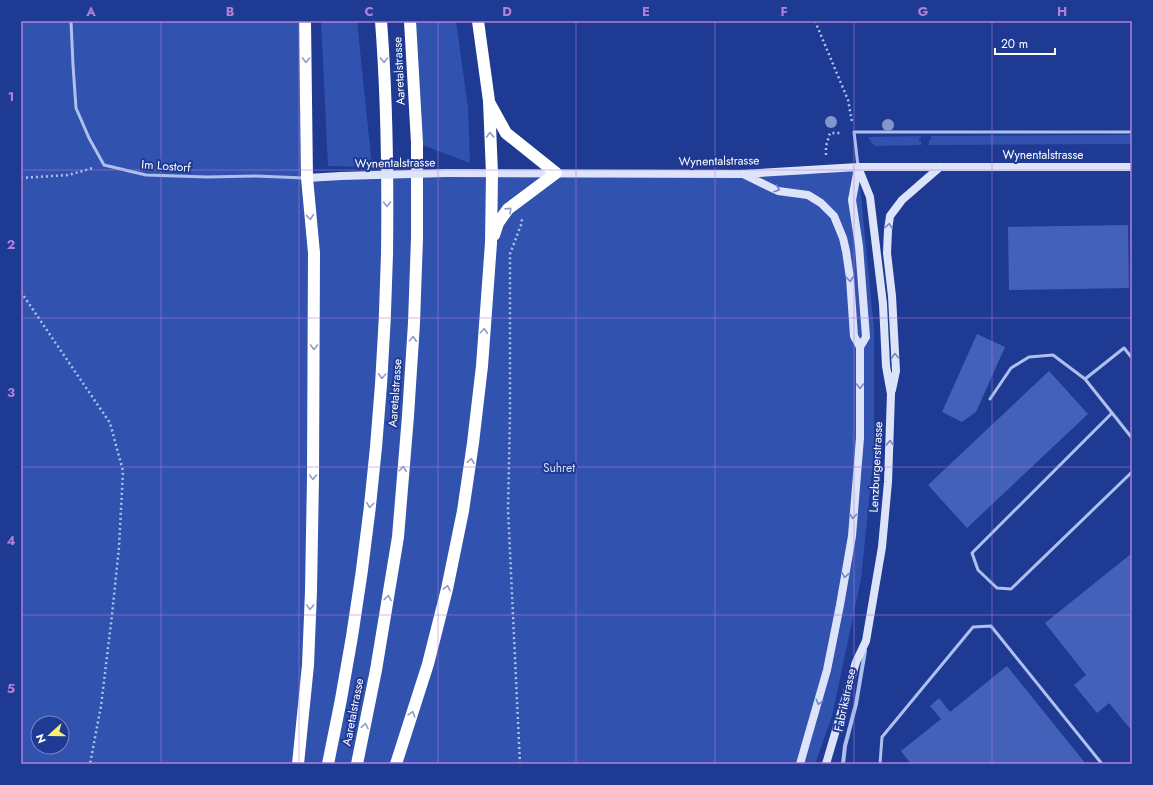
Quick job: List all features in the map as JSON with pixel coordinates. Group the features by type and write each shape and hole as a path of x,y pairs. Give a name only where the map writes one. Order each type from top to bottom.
{"highway":[{"path":"298,764 308,665 313,478 314,253 307,178 305,21"},
{"name":"Aaretalstrasse","path":"328,764 362,575 373,486 380,400 385,308 387,218 387,131 381,21"},
{"name":"Aaretalstrasse","path":"357,764 376,670 398,537 414,323 417,159 410,21"},
{"path":"396,764 428,664 463,511 482,366 490,243 492,174 489,101 478,21"},
{"path":"489,101 506,133 556,173 508,209 498,223 490,243"}],"main road":[{"path":"891,394 896,371 892,296 887,253 890,216 902,200 940,167"},
{"name":"Wynentalstrasse","path":"307,178 463,173 742,174 858,168 1132,167"},
{"name":"Lenzburgerstrasse","path":"800,764 827,670 852,536 860,438 860,348 866,337 858,246 852,200 858,168"},
{"name":"Lenzburgerstrasse","path":"826,764 856,662 866,641 882,547 888,482 891,394 886,366 883,304 870,197 858,168"},
{"path":"742,174 778,191 808,195 821,203 834,216 843,238 846,251 850,278 854,336 860,348"}],"street":[{"name":"Fabrikstrasse","path":"843,764 845,746 856,704 866,641"}],"lane":[{"path":"71,21 76,108 89,138 104,165"},
{"path":"854,132 1132,132"},
{"name":"Lenzburgerstrasse","path":"854,132 858,168"},
{"name":"Im Lostorf","path":"104,165 146,175 307,178"},
{"path":"1085,379 1124,348 1132,358"},
{"path":"990,399 1011,368 1029,358 1053,355 1085,379 1132,438"},
{"path":"1112,413 972,553 978,570 997,588 1011,589 1132,472"},
{"path":"880,764 882,737 973,627 991,626 1102,764"}],"path":[{"path":"815,21 848,100 854,132"},
{"path":"21,178 68,175 104,165"},
{"path":"520,764 508,509 510,415 510,254 521,225 524,197"},
{"path":"21,292 110,423 123,471 119,547 112,615 101,706 90,764"}],"green space":[{"name":"Suhret","path":"21,21 305,21 307,178 556,173 821,174 858,167 874,328 874,452 861,579 832,716 815,764 21,764"},
{"path":"321,21 357,21 372,167 328,166"},
{"path":"410,21 456,21 468,108 470,163 417,143"},
{"path":"1132,135 1132,144 929,145 931,136"},
{"path":"921,136 919,141 921,141 921,145 875,146 868,137"}],"building":[{"path":"1128,225 1129,288 1009,290 1008,227"},
{"path":"977,334 1005,347 976,412 962,422 942,412"},
{"path":"1049,371 1088,414 967,528 928,485"},
{"path":"1132,553 1132,731 1109,703 1097,713 1074,685 1086,675 1045,623"},
{"path":"1007,666 1086,764 911,764 901,751 941,719 930,706 939,698 950,712"}]}
